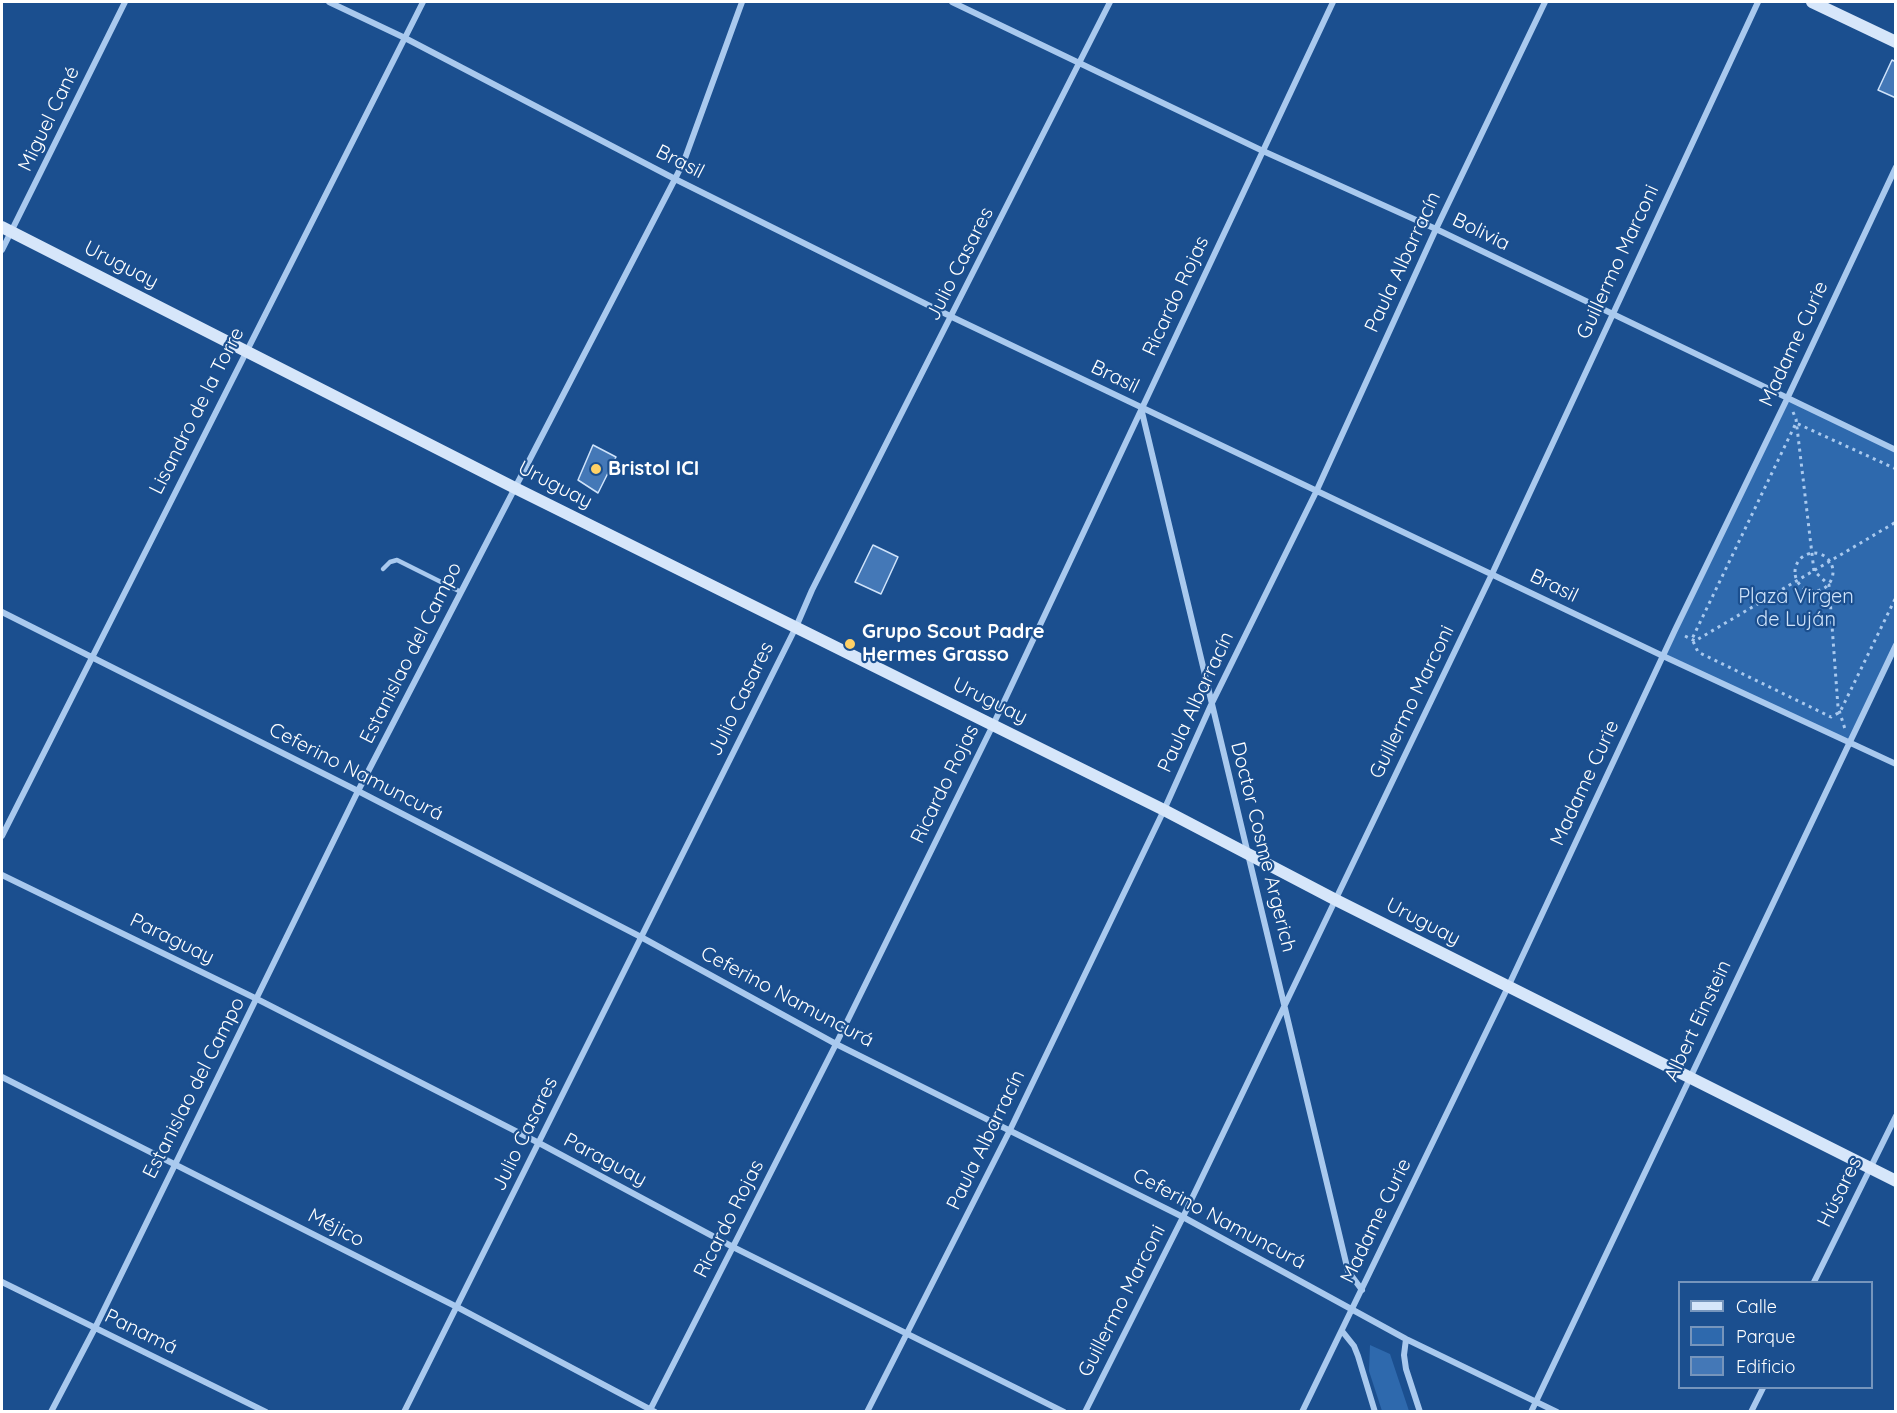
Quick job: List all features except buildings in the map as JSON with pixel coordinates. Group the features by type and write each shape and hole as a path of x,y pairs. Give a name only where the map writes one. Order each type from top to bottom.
{"street":[{"name":"Miguel Cané","path":"2,250 6,229 125,2"},
{"name":"Brasil","path":"330,2 405,38 675,179 952,317 1316,492 1896,764"},
{"name":"Lisandro de la Torre","path":"2,836 423,2"},
{"name":"Estanislao del Campo","path":"51,1412 95,1328 358,791 675,179 742,2"},
{"name":"Bolivia","path":"952,2 1263,151 1436,229 1896,450"},
{"name":"Julio Casares","path":"404,1412 796,627 812,590 1110,2"},
{"name":"Ricardo Rojas","path":"651,1411 836,1044 993,725 1333,2"},
{"name":"Paula Albarracín","path":"867,1412 1010,1130 1164,810 1211,705 1316,492 1436,229 1545,2"},
{"name":"Guillermo Marconi","path":"1085,1412 1184,1217 1492,574 1758,2"},
{"path":"1812,2 1896,42"},
{"name":"Madame Curie","path":"1302,1412 1508,987 1896,167"},
{"name":"Uruguay","path":"6,229 516,488 1164,810 1336,900 1896,1181"},
{"name":"Doctor Cosme Argerich","path":"1141,408 1348,1271 1362,1290"},
{"name":"Ceferino Namuncurá","path":"2,612 358,791 641,937 836,1044 1184,1217 1406,1339 1557,1412"},
{"name":"Albert Einstein","path":"1531,1412 1896,645"},
{"name":"Paraguay","path":"2,874 257,999 539,1143 733,1247 1064,1412"},
{"name":"Méjico","path":"2,1077 457,1307 651,1411"},
{"name":"Húsares","path":"1814,1281 1896,1116"},
{"name":"Panamá","path":"2,1282 266,1412"},
{"path":"1342,1330 1354,1346 1375,1412"},
{"path":"1406,1339 1406,1369 1420,1412"},
{"path":"1751,1412 1762,1389"}],"lane":[{"path":"383,569 390,562 397,560 461,592"}],"path":[{"path":"1787,399 1796,423 1814,571 1829,585"},
{"path":"1796,423 1896,469"},
{"path":"1692,639 1796,423"},
{"path":"1675,630 1695,641 1896,522"},
{"path":"1829,585 1814,592 1803,588 1794,572 1797,562 1805,555 1812,553 1824,555 1830,562 1833,574 1829,585 1835,677 1840,712 1848,742"},
{"path":"1692,639 1698,652 1831,717 1840,712 1896,597"}],"green space":[{"name":"Plaza Virgen de Luján","path":"1787,399 1895,450 1895,645 1848,742 1663,656"},
{"path":"1370,1345 1390,1354 1409,1411 1382,1411 1369,1371"}],"place":[{"name":"Bristol ICI","path":"596,469"},
{"name":"Grupo Scout Padre Hermes Grasso","path":"850,644"}]}
